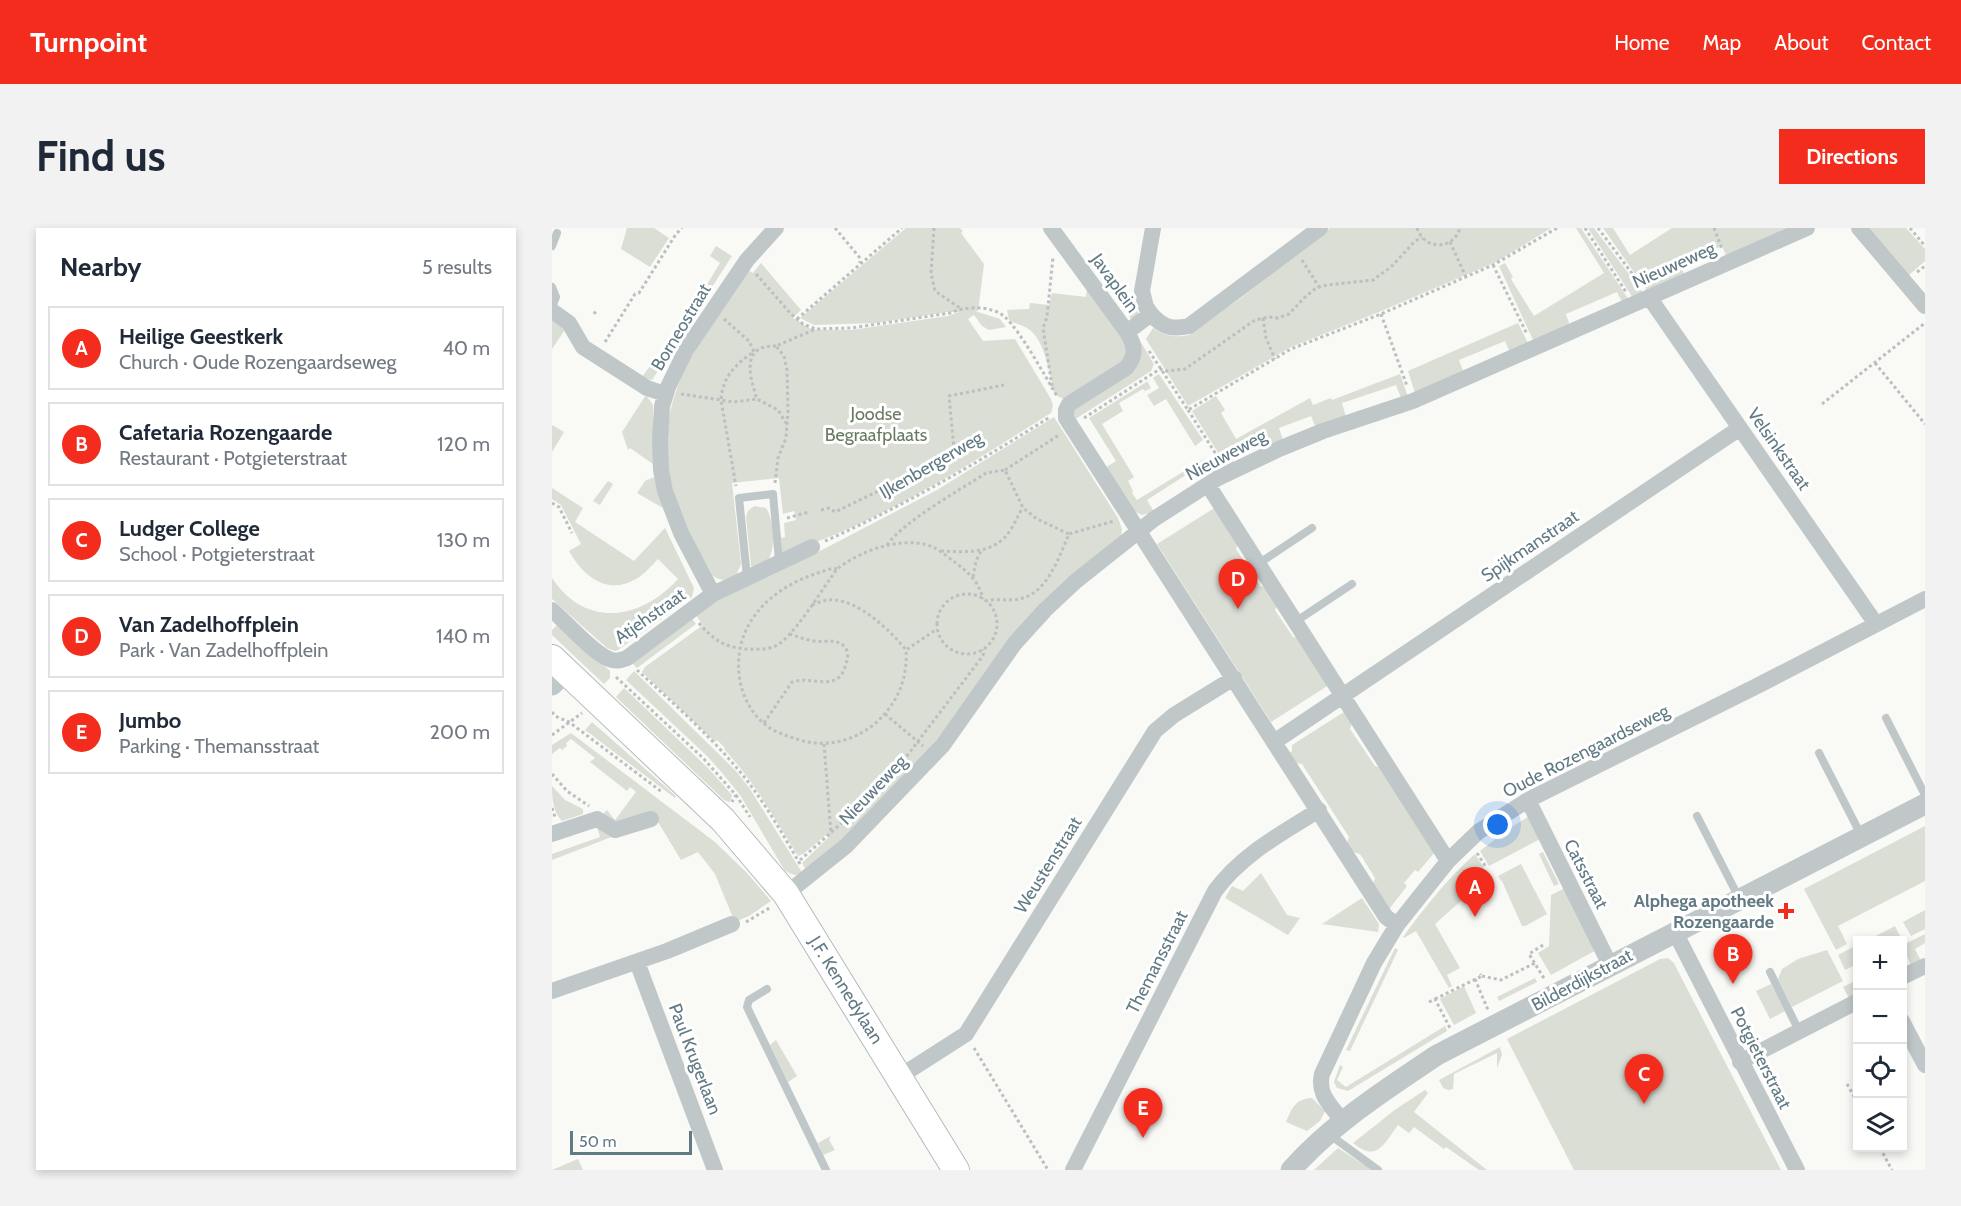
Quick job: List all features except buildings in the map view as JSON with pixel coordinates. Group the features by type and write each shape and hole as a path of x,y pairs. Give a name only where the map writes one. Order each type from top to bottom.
{"main road":[{"name":"J.F. Kennedylaan","path":"557,671 723,820 786,894 956,1170"}],"street":[{"name":"Borneostraat","path":"714,594 681,533 665,491 661,470 660,421 666,391 686,350 747,260 776,228"},
{"path":"1153,228 1142,291 1146,307 1159,324 1177,329 1189,326 1294,249 1313,230"},
{"name":"Nieuweweg","path":"786,894 846,846 943,746 1015,643 1076,581 1154,519 1228,473 1279,449 1323,431 1413,401 1807,228"},
{"path":"1859,228 1925,306"},
{"name":"Javaplein","path":"1055,234 1131,329"},
{"name":"Velsinkstraat","path":"1642,300 1740,428 1876,624"},
{"path":"552,311 567,320 583,347 647,388 666,391"},
{"path":"1151,314 1131,329 1134,350 1126,368 1069,404 1066,418 1386,917 1397,925"},
{"name":"Spijkmanstraat","path":"1274,742 1740,428"},
{"path":"1208,485 1448,861"},
{"path":"714,594 812,547"},
{"name":"Atjehstraat","path":"552,610 600,654 617,659 691,612 714,594"},
{"name":"Oude Rozengaardseweg","path":"1336,1128 1319,1085 1374,963 1397,925 1448,861 1478,832 1527,800 1759,685 1925,599"},
{"name":"Weustenstraat","path":"899,1077 966,1034 1155,731 1174,715 1234,678"},
{"name":"Catsstraat","path":"1527,800 1610,965"},
{"name":"Bilderdijkstraat","path":"1291,1170 1336,1128 1379,1093 1437,1055 1925,804"},
{"name":"Themansstraat","path":"1073,1170 1215,891 1249,854 1319,810"},
{"path":"552,834 597,819 615,830 651,819"},
{"path":"552,992 637,962 732,924"},
{"name":"Potgieterstraat","path":"1675,932 1797,1170"},
{"name":"Paul Krugerlaan","path":"637,962 715,1170"},
{"path":"1907,975 1925,966"},
{"path":"1740,1062 1853,1003"},
{"path":"1907,1031 1925,1065"}],"lane":[{"path":"552,246 557,233"},
{"path":"552,287 556,297 552,307"},
{"path":"747,577 739,498 773,494 779,561"},
{"path":"1258,564 1312,528"},
{"path":"1295,622 1352,584"},
{"path":"1886,718 1925,795"},
{"path":"1819,753 1862,836"},
{"path":"1696,816 1739,899"},
{"path":"1770,972 1799,1031"},
{"path":"767,989 749,1000 747,1007 826,1170"},
{"path":"1336,1128 1378,1170"}],"path":[{"path":"597,356 635,294 639,292 682,228"},
{"path":"835,228 860,258 860,263"},
{"path":"797,319 902,228"},
{"path":"934,228 931,273 935,291 960,308"},
{"path":"1417,228 1422,238 1438,246 1455,238 1460,228"},
{"path":"1188,410 1291,349 1381,314 1493,265 1557,228"},
{"path":"1585,228 1642,300"},
{"path":"1598,228 1642,300"},
{"path":"1714,228 1728,263"},
{"path":"1910,228 1925,246"},
{"path":"1052,388 1043,328 1047,317 1055,234"},
{"path":"1160,369 1167,371 1185,369 1243,327 1263,318 1285,317 1319,287 1373,280 1382,276 1415,242 1422,238"},
{"path":"1450,242 1466,277"},
{"path":"1294,249 1319,287"},
{"path":"747,260 767,289 797,319 816,329"},
{"path":"1493,265 1534,348"},
{"path":"739,498 721,400 722,388 731,371 742,359 765,346 776,346 816,329 851,328 950,313 960,308 986,309 1004,316 1066,410"},
{"path":"594,314 597,309"},
{"path":"713,310 749,341 754,352 749,363 752,386 757,399"},
{"path":"1381,314 1413,401"},
{"path":"1263,318 1266,338 1275,359"},
{"path":"1822,404 1925,323"},
{"path":"1131,329 1188,410 1228,473"},
{"path":"773,494 778,458 786,438 787,425 787,370 784,356 776,346"},
{"path":"1875,363 1925,424"},
{"path":"821,510 829,508 835,512 949,457 954,449 949,396 1004,385"},
{"path":"666,391 734,402 757,399 778,410 787,425"},
{"name":"IJkenbergerweg","path":"812,547 879,517 973,465 1059,411 1066,410"},
{"path":"887,545 891,539 915,520 986,473 995,470 1005,470 1023,508 1037,519 1069,534 1128,516"},
{"path":"552,502 559,507 572,533"},
{"path":"973,578 976,561 982,551 1007,535 1023,508"},
{"path":"776,521 809,512"},
{"path":"939,550 973,578 984,600 995,614 997,624 995,634 990,643 974,653 955,652 940,639 937,619 946,602 964,594 974,595 984,600 1019,599 1033,594 1050,573 1069,534"},
{"path":"691,612 716,641 739,648 773,647 786,640 837,569 846,562 887,545 922,544 939,550 982,551"},
{"path":"810,606 836,600 851,605 879,622 906,650 907,660 903,683 898,696 878,721 854,738 824,744 789,737 764,723 749,704 742,690 738,663 739,648 751,620 777,592 808,576 837,569"},
{"path":"906,650 937,629"},
{"path":"764,723 792,682 802,680 825,683 838,677 846,667 848,653 842,643 832,640 816,642 790,634"},
{"path":"901,764 982,657 983,649"},
{"path":"617,659 615,676 703,758 736,795 723,820"},
{"path":"617,659 712,741 736,767 770,814 807,879"},
{"path":"552,712 555,716 570,722 665,794"},
{"path":"885,714 934,755"},
{"path":"824,744 831,834"},
{"path":"552,774 567,791 588,805 597,819"},
{"path":"798,861 855,811"},
{"path":"732,924 737,925 753,919 786,894"},
{"path":"1543,945 1529,954 1554,995"},
{"path":"1429,1002 1481,975 1501,980 1535,963"},
{"path":"1475,980 1495,1026"},
{"path":"1435,999 1458,1045"},
{"path":"966,1034 1048,1170"},
{"path":"1847,1084 1854,1098"},
{"path":"1882,1152 1892,1170"}],"green space":[{"path":"627,228 654,228 669,238 650,267 621,249"},
{"name":"Joodse Begraafplaats","path":"906,228 960,228 963,231 961,233 984,264 978,311 975,311 1000,319 1006,327 989,330 982,326 974,315 968,319 983,341 1015,339 1051,399 1053,406 1051,413 954,473 887,510 818,542 782,554 781,538 785,537 784,523 796,520 794,511 783,514 779,478 732,483 741,564 736,576 725,580 716,578 685,522 677,503 668,469 667,437 671,407 681,379 695,351 748,270 753,273 761,263 801,310 793,318 811,329 851,330 948,316 959,312 875,323 814,325 800,318"},
{"path":"1330,228 1551,228 1496,262 1291,347 1188,406 1146,339 1153,328 1170,336 1189,335"},
{"path":"1576,228 1581,228 1629,300 1623,304 1617,292 1566,314 1570,326 1534,342 1499,266 1505,263 1513,277 1511,279 1534,316 1604,273"},
{"path":"1588,228 1594,228 1644,294 1633,298"},
{"path":"1603,228 1613,228 1630,255 1672,228 1794,228 1727,258 1722,246 1680,264 1685,276 1648,292"},
{"path":"1869,228 1906,228 1925,249 1925,261 1908,276"},
{"path":"716,246 732,256 652,380 642,377 694,306 720,263 710,256"},
{"path":"1087,287 1128,344 1127,355 1120,365 1068,401 1055,395 1046,358 1039,341 1027,328 1009,320 1007,310 1029,309 1030,303 1049,305 1052,293 1086,297"},
{"path":"1131,295 1139,315 1132,320 1119,303 1126,296"},
{"path":"552,321 564,328 564,331 552,349"},
{"path":"1518,323 1529,345 1510,353 1505,341 1459,360 1464,373 1415,393 1408,371"},
{"path":"1136,334 1154,364 1151,371 1074,420 1075,408 1128,373"},
{"path":"1159,374 1203,440 1195,446 1166,399 1154,406 1147,395 1159,388 1153,378 1151,379"},
{"path":"1400,374 1408,397 1401,398 1396,385 1342,403 1346,417 1316,428 1311,416 1279,428 1283,440 1263,449 1257,437 1228,451 1234,463 1227,467 1192,411 1216,396 1225,410 1221,413 1236,439 1310,398 1313,405 1331,398 1332,400"},
{"path":"1147,381 1151,388 1145,391 1143,389 1119,403 1123,411 1102,424 1134,477 1128,481 1137,500 1204,459 1206,462 1147,500 1154,512 1142,515 1135,512 1105,468 1116,461 1089,418"},
{"path":"646,395 653,405 653,464 630,448 628,450 622,432"},
{"path":"1054,417 1118,518 1122,529 1121,536 952,722 890,795 807,872 802,863 829,837 827,834 798,856 755,787 725,748 717,740 715,742 642,672 645,667 703,625 695,614 735,589 820,551 937,490"},
{"path":"552,425 564,432 552,452"},
{"path":"654,477 663,508 637,493 645,481"},
{"path":"608,481 613,484 600,505 593,501"},
{"path":"552,488 583,508 575,522 634,561 665,528 694,588 692,597 618,650 607,648 552,599 552,578 566,594 581,605 597,612 614,613 631,610 647,603 663,593 678,579 658,559 642,575 625,584 615,585 597,581 581,568 569,551 581,544 561,505 552,499"},
{"path":"754,506 766,508 773,534 771,555 768,560 754,567 751,566 746,517 748,511"},
{"path":"1216,507 1238,542 1236,549 1260,586 1267,588 1278,604 1275,610 1293,637 1299,638 1329,685 1271,722 1157,544"},
{"path":"691,617 696,624 637,668 631,662"},
{"path":"558,624 610,671 610,678 604,684 552,635 552,630"},
{"path":"634,671 736,771 750,789 803,874 794,875 785,871 740,795 723,774 626,680"},
{"path":"624,688 709,769 732,795 729,802 724,800 616,697"},
{"path":"1347,710 1353,721 1350,729 1375,766 1383,768 1436,851 1418,872 1415,870 1404,883 1407,886 1390,908 1373,884 1375,878 1360,854 1353,852 1347,843 1349,837 1302,764 1296,763 1289,753 1292,751 1292,745"},
{"path":"592,722 676,796 675,798 585,730"},
{"path":"571,733 715,842 747,873 771,901 749,916 734,920 715,874 698,852 681,860 658,822 618,824 602,815 607,810 615,820 636,792 630,787 627,791 590,762 595,758 571,739 562,750 560,748 552,754 552,745"},
{"path":"552,786 565,800 583,809 583,814 562,821 555,809"},
{"path":"1528,817 1542,838 1489,866 1480,851"},
{"path":"1925,826 1925,881 1838,926 1847,944 1836,950 1804,889"},
{"path":"597,827 614,836 552,860 552,854 600,837"},
{"path":"1543,852 1559,884 1554,886 1539,854"},
{"path":"1475,854 1484,868 1479,885 1435,924 1460,968 1447,975 1452,986 1449,988 1416,931 1403,937 1455,873"},
{"path":"1521,864 1547,914 1525,926 1522,926 1498,876"},
{"path":"1261,873 1287,915 1300,918 1288,935 1225,898 1232,886 1243,891"},
{"path":"1567,887 1598,949 1551,975 1538,953 1549,946 1551,895"},
{"path":"1362,898 1379,924 1378,932 1322,924"},
{"path":"1925,910 1925,929 1911,936 1903,922"},
{"path":"1895,926 1900,936 1876,936"},
{"path":"1925,934 1925,943 1915,949 1921,961 1911,966 1907,956 1907,943"},
{"path":"1853,947 1853,966 1845,970 1838,955"},
{"path":"1395,948 1398,950 1350,1051 1346,1050"},
{"path":"1827,950 1843,981 1792,1007 1778,979 1782,969 1798,959"},
{"path":"1668,958 1674,963 1781,1170 1574,1170 1507,1039 1660,959"},
{"path":"1535,978 1537,982 1499,1001 1497,997"},
{"path":"1853,982 1853,996 1849,998 1843,987"},
{"path":"1771,984 1785,1011 1770,1019 1756,991"},
{"path":"1464,986 1476,1013 1454,1025 1440,999"},
{"path":"1445,1026 1447,1031 1348,1091 1337,1088 1334,1082 1340,1065 1343,1067 1337,1080 1346,1087"},
{"path":"776,1040 797,1076 788,1082 770,1045"},
{"path":"1500,1047 1502,1055 1497,1068 1497,1053 1454,1074 1453,1089 1443,1088 1439,1080"},
{"path":"1425,1090 1428,1093 1414,1112 1487,1170 1479,1170 1414,1127 1409,1133 1398,1125 1384,1144 1374,1151 1361,1149 1353,1143 1396,1109"},
{"path":"1312,1098 1325,1111 1320,1121 1307,1131 1286,1122 1298,1102"},
{"path":"831,1136 829,1140 835,1150 823,1155 818,1143"},
{"path":"1338,1148 1372,1170 1314,1170"},
{"path":"578,1159 583,1170 552,1170"}],"place":[{"name":"Van Zadelhoffplein","path":"1238,609"},
{"name":"Alphega apotheek Rozengaarde","path":"1786,911"},
{"name":"Heilige Geestkerk","path":"1475,917"},
{"name":"Cafetaria Rozengaarde","path":"1733,984"},
{"name":"Ludger College","path":"1644,1104"},
{"name":"Jumbo","path":"1143,1138"}]}
